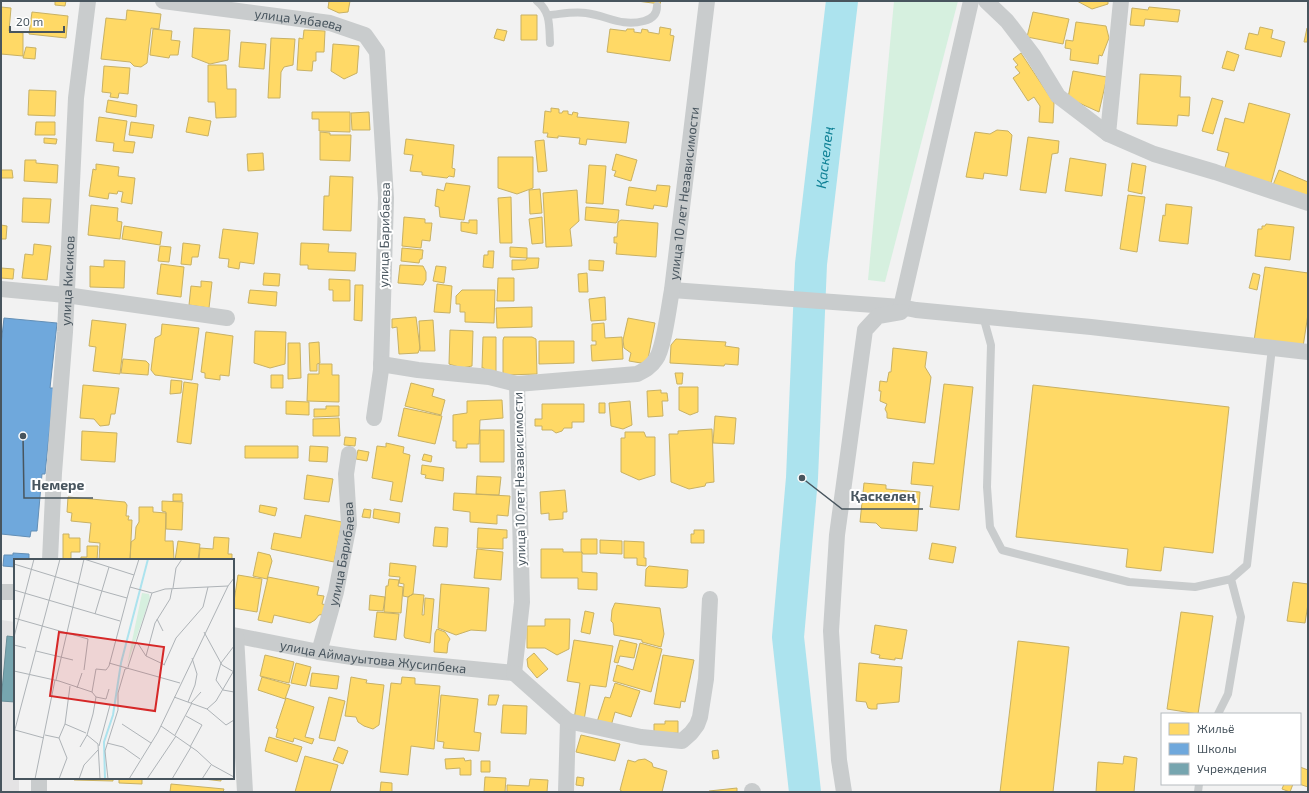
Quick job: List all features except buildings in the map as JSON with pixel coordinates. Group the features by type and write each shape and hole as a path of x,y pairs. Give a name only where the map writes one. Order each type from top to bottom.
{"street":[{"name":"улица Кисиков","path":"50,559 54,473 65,332 76,98 88,1"},
{"name":"улица Уябаева","path":"162,1 330,23 365,35 377,52"},
{"name":"улица 10 лет Независимости","path":"514,673 522,602 520,451 517,384 636,374 648,368 657,358 666,325 672,290 707,1"},
{"path":"908,308 972,1"},
{"path":"986,1 1007,21 1033,55 1058,96 1108,134 1154,154 1215,172 1308,203"},
{"path":"1108,134 1121,1"},
{"name":"улица Барибаева","path":"374,418 381,364 386,198 377,52"},
{"path":"1,289 66,295 227,318"},
{"path":"672,290 908,308 1308,352"},
{"path":"844,792 839,760 831,631 837,535 865,330 878,316 908,308"},
{"path":"381,364 418,370 489,377 517,384"},
{"name":"улица Барибаева","path":"319,652 336,592 349,524 346,474 350,454"},
{"path":"1,592 14,592"},
{"path":"514,673 568,721 642,737 682,741 691,733 697,725 700,717 706,679 710,599"},
{"path":"235,636 245,792"},
{"name":"улица Аймауытова Жусипбека","path":"235,636 319,652 514,673"},
{"path":"566,792 568,721"},
{"path":"38,792 39,779"}],"lane":[{"path":"537,1 544,6 549,15 550,43"},
{"path":"549,15 586,13 618,22 635,23 651,19 657,10 657,6"},
{"path":"982,316 990,345 988,487 990,527 1002,550 1129,582 1195,587 1231,580 1247,565 1272,348"},
{"path":"1218,713 1228,694 1241,617 1231,580"}],"shaded area":[{"path":"1,620 14,622 14,779 19,779 19,792 1,792"}],"green space":[{"path":"894,1 958,1 885,282 868,280"}],"waterway":[{"name":"Қаскелең","path":"805,792 788,637 802,478 811,264 842,1"}],"place":[{"name":"Немере","path":"23,436"},
{"name":"Қаскелең","path":"802,478"}]}
